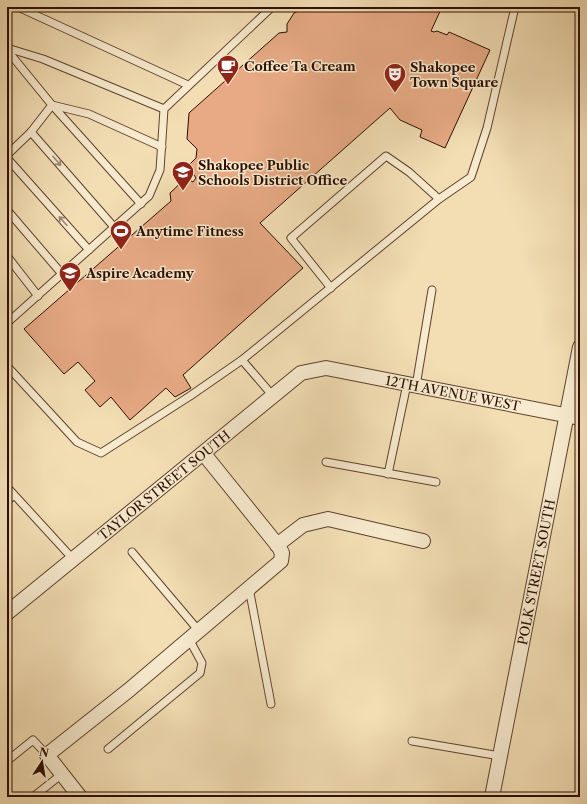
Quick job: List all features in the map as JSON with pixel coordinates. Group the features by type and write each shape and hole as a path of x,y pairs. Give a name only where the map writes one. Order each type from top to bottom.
{"street":[{"name":"POLK STREET SOUTH","path":"492,797 580,347"},
{"name":"12TH AVENUE WEST","path":"326,368 580,418"},
{"name":"TAYLOR STREET SOUTH","path":"7,613 204,454 301,373 326,368"},
{"path":"80,797 47,755 129,690 282,560 282,553 277,545 204,454"},
{"path":"277,545 303,525 328,519 423,541"}],"lane":[{"path":"18,7 188,85"},
{"path":"8,321 149,196 160,170 164,109 272,7"},
{"path":"7,366 77,442 101,453 190,396 242,360 439,199 471,177 487,128 515,7"},
{"path":"7,49 43,59 164,109"},
{"path":"7,49 52,105 141,204"},
{"path":"52,105 31,132 7,156 89,250"},
{"path":"52,105 89,114 162,147"},
{"path":"31,132 114,227"},
{"path":"331,288 291,238 386,156 409,172 439,199"},
{"path":"7,210 62,274"},
{"path":"7,256 38,296"},
{"path":"388,474 412,385 432,290"},
{"path":"242,360 273,396"},
{"path":"326,462 436,482"},
{"path":"7,487 73,559"},
{"path":"7,501 14,495"},
{"path":"108,749 200,673 202,663 194,635 132,552"},
{"path":"249,588 271,704"},
{"path":"7,761 33,740 47,755"},
{"path":"412,741 500,756"},
{"path":"33,797 62,774"}],"building":[{"path":"304,7 442,7 431,31 437,31 447,35 449,32 490,50 445,148 420,137 422,130 400,120 390,108 260,223 303,268 183,375 191,388 175,397 166,388 130,420 111,397 100,407 85,390 95,381 78,362 64,374 24,329 171,201 170,193 186,178 193,182 196,178 188,166 196,158 197,149 187,139 189,113 279,33 287,32 287,24 294,13"}],"place":[{"name":"Coffee Ta Cream","path":"228,86"},
{"name":"Shakopee Town Square","path":"395,94"},
{"name":"Shakopee Public Schools District Office","path":"183,192"},
{"name":"Anytime Fitness","path":"121,250"},
{"name":"Aspire Academy","path":"70,292"}]}
